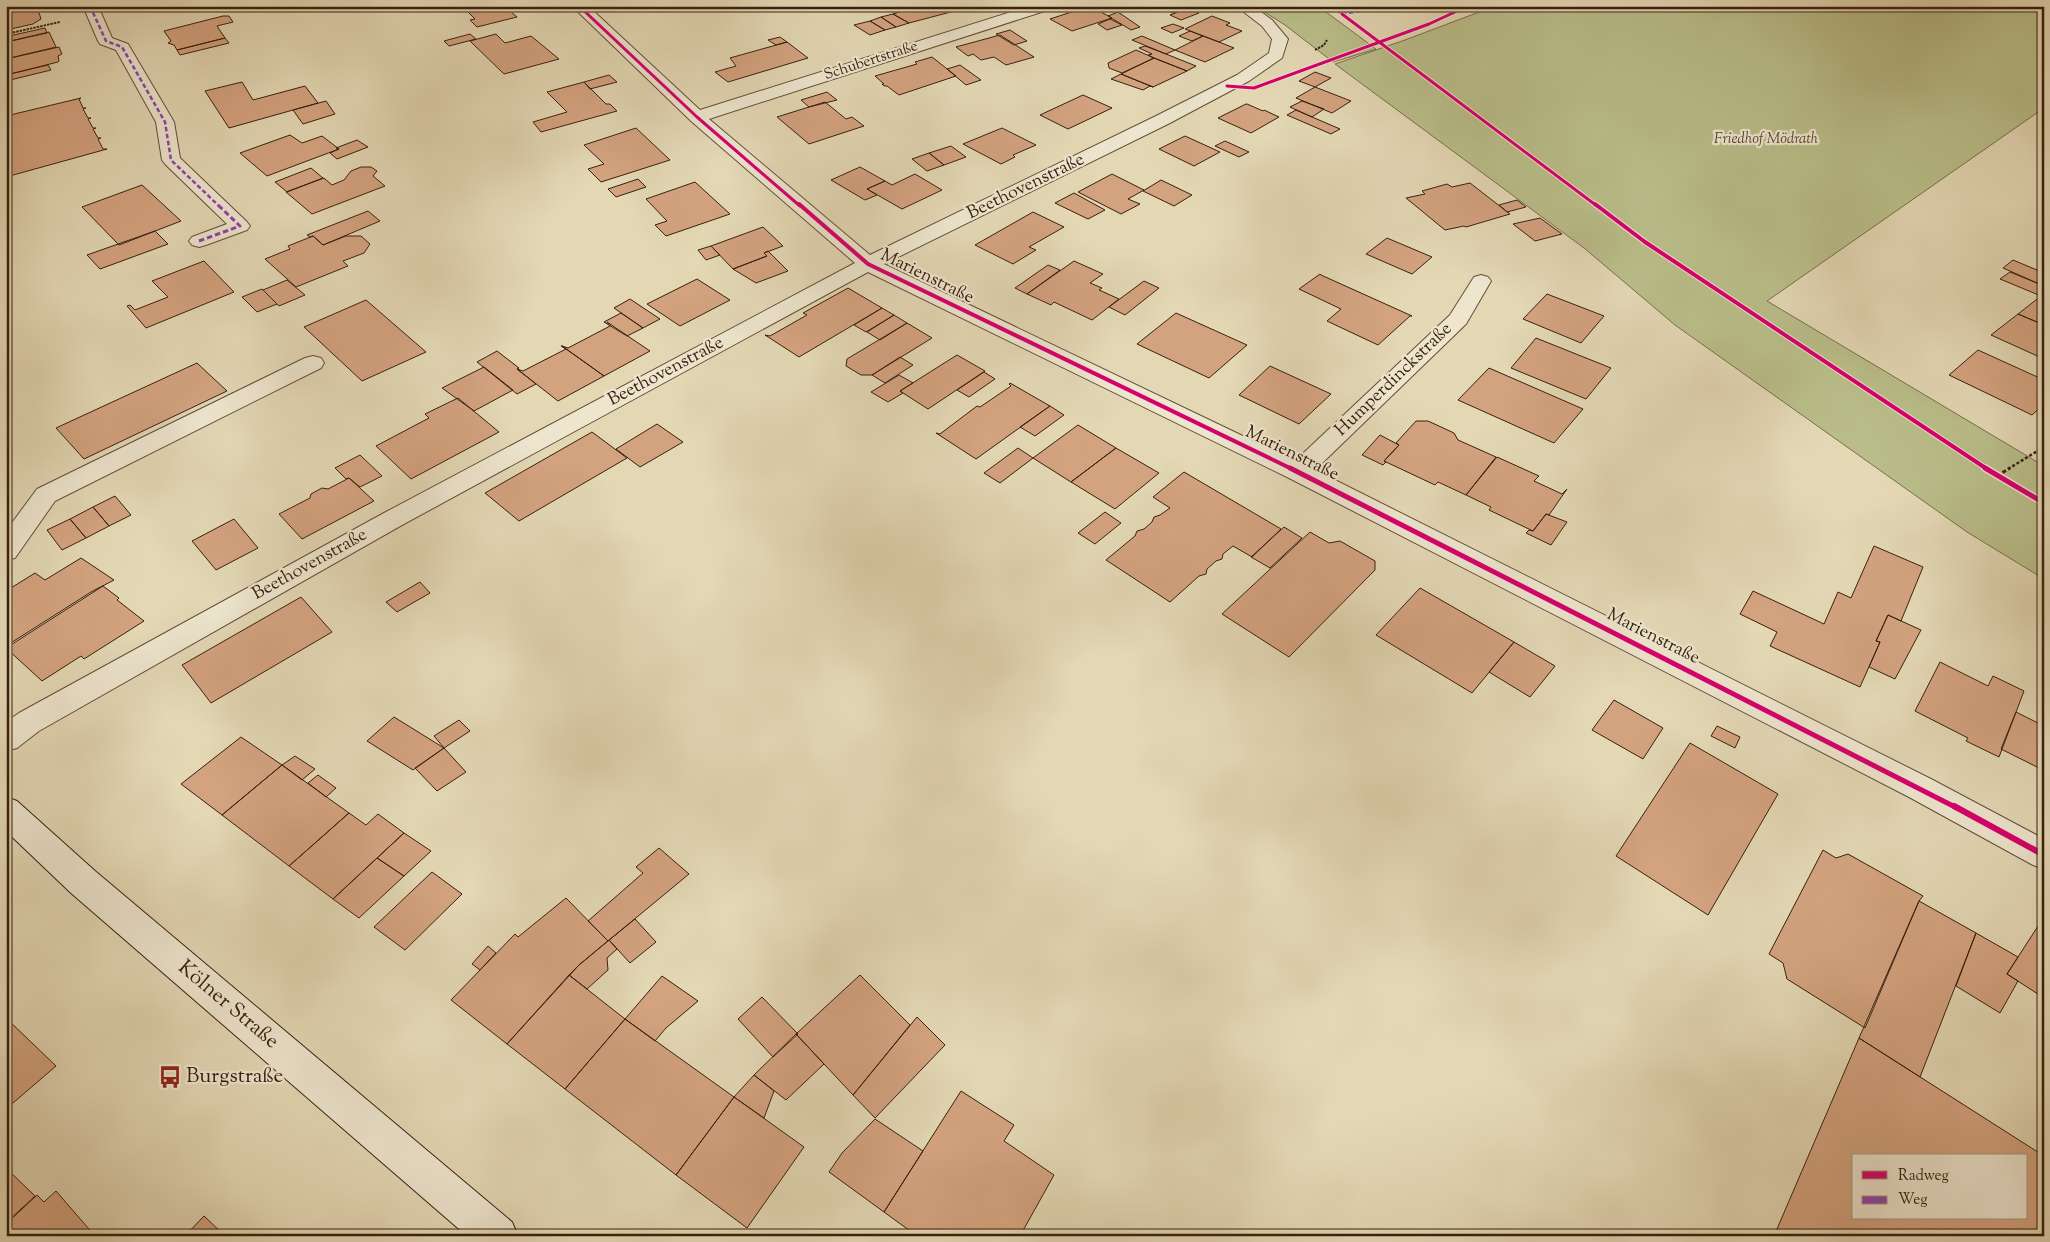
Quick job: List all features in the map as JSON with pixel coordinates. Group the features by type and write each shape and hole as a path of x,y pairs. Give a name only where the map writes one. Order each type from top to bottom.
{"street":[{"path":"90,6 106,41 122,46 165,122 171,160 240,226 199,241"},
{"name":"Marienstraße","path":"579,6 697,117 868,264 1298,472 1920,788 2044,854"},
{"name":"Schubertstraße","path":"697,117 1046,6"},
{"name":"Beethovenstraße","path":"6,739 29,722 384,524 868,264 1162,120 1243,78 1276,55 1280,39 1267,23 1242,6"},
{"name":"Humperdinckstraße","path":"1298,472 1458,318 1481,281"},
{"path":"6,551 46,495 313,363"},
{"name":"Kölner Straße","path":"6,812 83,882 498,1236"}],"path":[{"path":"6,34 67,21"},
{"path":"1997,476 2044,447"}],"green space":[{"path":"1255,6 1318,6 1376,49 1333,62 1285,25"},
{"name":"Friedhof Mödrath","path":"1495,6 2016,6 2044,14 2044,108 1767,301 2044,466 2044,579 1967,532 1675,325 1584,248 1335,64"}],"building":[{"path":"6,6 37,6 41,19 33,24 6,30"},
{"path":"504,6 517,17 477,27 470,20 475,19 463,7"},
{"path":"652,6 681,6 657,12"},
{"path":"919,6 964,6 966,8 909,23 893,14"},
{"path":"1090,6 1112,18 1072,31 1050,19"},
{"path":"1159,6 1194,6 1173,13"},
{"path":"1189,8 1199,13 1181,20 1170,15"},
{"path":"1118,12 1140,27 1131,30 1108,16"},
{"path":"893,14 909,23 896,27 881,17"},
{"path":"229,16 233,22 217,26 225,38 177,50 174,45 168,43 171,41 164,31"},
{"path":"1212,16 1230,23 1226,25 1242,31 1219,42 1185,29"},
{"path":"881,17 896,27 885,30 870,21"},
{"path":"1110,19 1122,25 1107,30 1098,24"},
{"path":"870,21 885,30 870,35 854,25"},
{"path":"1173,24 1184,28 1172,33 1161,28"},
{"path":"45,28 47,33 11,41 9,36"},
{"path":"1010,30 1027,41 1014,45 996,34"},
{"path":"1190,31 1203,36 1192,41 1179,36"},
{"path":"49,32 56,47 6,59 6,42"},
{"path":"470,34 476,39 449,46 444,41"},
{"path":"496,34 505,43 531,36 559,59 504,74 470,41"},
{"path":"1000,35 1034,57 1006,65 994,57 981,60 973,54 968,56 956,47"},
{"path":"1142,36 1175,50 1166,54 1132,40"},
{"path":"1203,36 1234,48 1205,62 1175,50"},
{"path":"780,37 787,42 776,45 768,40"},
{"path":"225,38 229,43 180,55 177,50"},
{"path":"787,42 808,58 728,82 715,72 736,66 730,58"},
{"path":"1145,46 1196,66 1187,71 1154,58 1148,55 1152,54 1139,48"},
{"path":"59,47 62,54 58,56 58,62 6,75 6,66 12,64 9,59 6,59"},
{"path":"1136,50 1154,58 1122,73 1109,68 1108,63"},
{"path":"932,57 956,76 899,95 887,86 884,86 875,76 917,64 915,62"},
{"path":"1154,58 1187,71 1153,87 1121,74"},
{"path":"48,65 51,70 6,81 6,75"},
{"path":"960,65 981,80 966,85 947,69"},
{"path":"1315,72 1331,78 1315,87 1299,81"},
{"path":"1121,74 1153,87 1150,86 1143,90 1111,79"},
{"path":"609,75 617,82 590,89 584,82"},
{"path":"242,82 253,100 305,86 318,103 229,128 205,91"},
{"path":"584,82 606,104 610,104 617,111 541,132 533,122 567,112 547,92"},
{"path":"1315,87 1351,101 1332,113 1296,98"},
{"path":"827,92 837,100 809,107 801,100"},
{"path":"1083,95 1112,108 1068,129 1040,115"},
{"path":"81,98 79,99 83,108 86,108 83,109 88,118 91,118 88,119 93,128 96,128 93,129 98,138 101,138 98,139 103,149 107,149 6,177 6,116"},
{"path":"326,101 335,114 303,124 293,110"},
{"path":"1302,101 1324,109 1312,117 1290,107"},
{"path":"825,102 846,119 852,117 864,126 809,144 777,117"},
{"path":"1246,104 1279,117 1251,133 1218,118"},
{"path":"1296,110 1340,129 1331,134 1287,115"},
{"path":"636,128 670,160 601,182 588,169 604,164 584,145"},
{"path":"1002,128 1036,145 1013,155 1015,157 1001,164 963,144"},
{"path":"290,135 302,143 322,136 339,149 267,176 240,153"},
{"path":"1185,136 1220,152 1194,166 1159,149"},
{"path":"357,140 368,147 337,159 330,153 339,149 336,148"},
{"path":"1225,141 1249,152 1239,157 1215,146"},
{"path":"951,146 966,157 944,165 929,153"},
{"path":"929,153 944,165 927,171 912,159"},
{"path":"361,167 371,167 377,171 373,176 385,186 312,214 286,192 324,178 332,185 344,180 351,171"},
{"path":"860,167 885,181 867,189 877,195 865,200 831,180"},
{"path":"311,168 323,178 287,192 275,182"},
{"path":"915,174 942,190 902,209 867,189 885,181 892,185"},
{"path":"1112,174 1144,190 1128,199 1140,204 1121,214 1078,192"},
{"path":"638,179 646,187 616,197 608,189"},
{"path":"1161,180 1192,195 1174,206 1143,191"},
{"path":"695,182 730,214 666,236 655,225 667,221 646,199"},
{"path":"1470,183 1510,214 1466,227 1445,230 1406,198 1425,194 1422,191 1447,184 1452,187"},
{"path":"142,185 181,221 119,245 82,207"},
{"path":"1074,193 1105,210 1088,219 1055,203"},
{"path":"1517,200 1526,207 1507,212 1499,205"},
{"path":"368,211 380,221 323,245 313,236 307,235"},
{"path":"1033,212 1064,227 1029,247 1036,250 1013,264 975,245"},
{"path":"1540,218 1562,234 1535,241 1513,224"},
{"path":"763,227 783,246 764,253 767,256 733,269 711,246"},
{"path":"155,231 168,244 100,269 87,255"},
{"path":"313,236 323,245 346,236 361,236 370,244 364,253 343,261 348,266 296,287 265,259 290,249 288,246"},
{"path":"1387,238 1432,257 1412,274 1366,254"},
{"path":"711,246 720,255 706,260 698,250"},
{"path":"768,251 788,271 756,283 733,269 767,256 764,253"},
{"path":"2013,260 2044,273 2044,286 2003,268"},
{"path":"204,261 234,292 146,328 127,306 130,305 135,310 168,297 152,281"},
{"path":"1074,261 1103,274 1090,283 1102,288 1099,290 1119,299 1092,320 1054,302 1051,305 1027,294"},
{"path":"1048,265 1060,270 1027,294 1015,288"},
{"path":"2010,272 2044,286 2044,294 2041,296 2000,279"},
{"path":"1320,274 1412,316 1378,345 1327,321 1341,309 1299,289"},
{"path":"697,279 730,300 680,326 647,304"},
{"path":"287,280 305,295 279,306 263,290"},
{"path":"1144,281 1159,288 1125,315 1109,307"},
{"path":"848,288 882,308 799,357 765,335 770,336 807,315 803,313"},
{"path":"262,289 277,304 257,312 242,297"},
{"path":"1547,294 1604,316 1581,343 1523,319"},
{"path":"2041,296 2044,297 2044,325 2018,314"},
{"path":"630,299 660,319 643,328 614,308"},
{"path":"366,300 426,352 362,381 304,327"},
{"path":"882,308 894,315 866,332 854,325"},
{"path":"621,313 643,328 627,336 604,322"},
{"path":"1176,313 1247,345 1209,378 1137,344"},
{"path":"2018,314 2044,325 2044,359 1991,335"},
{"path":"894,315 907,323 880,340 867,332"},
{"path":"607,322 650,351 604,376 562,346 568,348 610,326"},
{"path":"907,323 932,338 872,375 861,375 846,366 847,359"},
{"path":"1536,338 1611,368 1586,399 1511,368"},
{"path":"562,346 604,376 558,401 517,369 523,371 566,349"},
{"path":"1978,350 2044,380 2044,404 2032,415 1949,375"},
{"path":"497,351 536,384 517,394 477,362"},
{"path":"957,355 985,371 928,409 900,391"},
{"path":"900,357 913,365 885,383 872,375"},
{"path":"197,363 227,391 84,459 56,428"},
{"path":"1270,366 1331,394 1299,424 1239,395"},
{"path":"484,367 513,390 474,411 442,388"},
{"path":"1489,368 1583,409 1554,443 1458,400"},
{"path":"984,372 995,379 969,397 957,390"},
{"path":"899,375 913,383 900,391 903,393 888,402 871,392"},
{"path":"1010,383 1050,406 976,459 936,433 940,434 977,406 980,407 1011,386"},
{"path":"458,398 499,432 411,479 376,446 429,418 425,414"},
{"path":"1050,406 1064,415 1035,436 1020,427"},
{"path":"1416,421 1428,421 1454,433 1458,440 1496,457 1466,495 1438,482 1435,485 1384,461 1399,445 1396,443"},
{"path":"657,424 683,442 640,467 616,449"},
{"path":"1078,425 1116,448 1071,482 1033,458"},
{"path":"592,432 627,458 519,521 485,493"},
{"path":"1380,435 1399,445 1384,461 1386,462 1383,465 1362,455"},
{"path":"1018,448 1033,458 1000,483 984,473"},
{"path":"1116,448 1159,473 1115,509 1071,482"},
{"path":"360,455 382,476 360,487 349,478 346,479 335,468"},
{"path":"1497,457 1539,476 1534,481 1562,494 1567,489 1549,515 1546,514 1533,531 1489,510 1491,507 1466,495"},
{"path":"1184,472 1281,529 1252,557 1233,546 1223,554 1222,559 1216,561 1207,569 1206,574 1199,576 1170,602 1106,560 1135,536 1137,531 1144,529 1152,522 1154,517 1170,508 1153,497"},
{"path":"349,478 374,501 302,539 279,514 310,498 311,494 322,488 328,489"},
{"path":"115,496 131,515 109,526 93,507"},
{"path":"93,507 109,526 86,538 70,519"},
{"path":"1105,512 1121,523 1095,544 1078,533"},
{"path":"1546,514 1567,522 1551,545 1526,533 1529,530 1533,531"},
{"path":"70,519 86,538 62,550 47,530"},
{"path":"234,519 258,548 216,570 192,541"},
{"path":"1284,527 1302,538 1270,568 1251,557"},
{"path":"1310,532 1329,543 1340,541 1375,561 1375,570 1289,657 1222,614"},
{"path":"1874,546 1923,567 1901,621 1888,615 1876,641 1880,642 1860,687 1770,646 1777,632 1740,614 1753,591 1824,624 1838,592 1851,598"},
{"path":"81,558 114,580 91,592 6,646 6,591 35,573 45,580"},
{"path":"420,582 430,593 397,612 386,602"},
{"path":"103,586 119,598 117,600 144,621 84,659 81,656 42,681 6,648"},
{"path":"1420,588 1514,642 1472,693 1376,635"},
{"path":"301,597 332,632 211,703 182,665"},
{"path":"1888,615 1921,630 1895,679 1869,667 1880,642 1876,641"},
{"path":"1514,642 1555,666 1530,697 1489,672"},
{"path":"1940,662 1988,686 1993,676 2024,691 1999,757 1966,741 1968,738 1915,711"},
{"path":"1614,700 1663,728 1643,759 1592,730"},
{"path":"2016,712 2044,726 2044,760 2041,769 2001,749"},
{"path":"394,717 444,748 413,770 367,741"},
{"path":"459,720 470,731 444,748 434,736"},
{"path":"1717,726 1740,737 1735,748 1711,736"},
{"path":"241,737 282,765 222,815 181,784"},
{"path":"1690,743 1778,794 1708,915 1616,856"},
{"path":"444,748 466,772 437,791 415,768"},
{"path":"295,756 315,769 302,780 282,765"},
{"path":"282,765 349,813 289,866 222,815"},
{"path":"318,775 336,788 326,797 308,783"},
{"path":"349,813 366,825 378,814 404,833 333,899 289,866"},
{"path":"404,833 431,851 404,876 377,858"},
{"path":"659,848 689,874 608,941 588,921 643,873 636,867"},
{"path":"1823,850 1836,858 1848,854 1923,896 1919,901 1865,1028 1787,979 1783,963 1769,954"},
{"path":"377,858 404,876 359,918 333,899"},
{"path":"432,872 462,894 405,950 374,927"},
{"path":"566,898 608,941 579,965 507,1044 451,1000 515,934 518,937"},
{"path":"1919,901 1976,933 1920,1077 1859,1038"},
{"path":"635,919 656,942 630,963 609,940"},
{"path":"2040,923 2044,926 2044,998 2007,974"},
{"path":"1976,933 2018,957 2007,974 2018,981 2000,1013 1956,986"},
{"path":"609,940 617,949 607,958 608,970 587,989 569,975"},
{"path":"488,946 496,953 480,970 472,964"},
{"path":"569,975 625,1019 565,1089 507,1044"},
{"path":"860,975 910,1025 853,1095 796,1034"},
{"path":"662,976 698,1001 666,1028 655,1041 625,1019"},
{"path":"762,997 798,1034 773,1057 738,1019"},
{"path":"917,1017 945,1045 875,1118 853,1095"},
{"path":"6,1018 56,1066 6,1109"},
{"path":"625,1019 734,1097 676,1175 565,1089"},
{"path":"796,1034 824,1064 786,1100 754,1075"},
{"path":"1859,1038 2044,1156 2044,1236 1774,1236"},
{"path":"754,1075 774,1091 764,1118 734,1097"},
{"path":"961,1091 1014,1125 1004,1141 1054,1175 1020,1236 917,1236 884,1212"},
{"path":"734,1097 804,1147 747,1228 676,1175"},
{"path":"875,1119 923,1151 884,1212 829,1172 842,1153"},
{"path":"6,1168 35,1196 6,1223"},
{"path":"56,1191 95,1236 6,1236 6,1224 37,1195 44,1202"},
{"path":"204,1216 225,1236 185,1236"}],"marked path":[{"path":"90,6 106,41 122,47 165,122 171,160 240,226 199,241"},
{"path":"1342,14 1389,6"},
{"path":"1332,7 1346,17"}],"cycle path":[{"path":"579,6 697,117 868,264 1298,472 1920,788 2044,855"},
{"path":"1227,86 1254,88 1429,24 1468,6"},
{"path":"1342,14 1645,242 1997,476 2044,503"}],"place":[{"name":"Burgstraße","path":"170,1077"}]}
